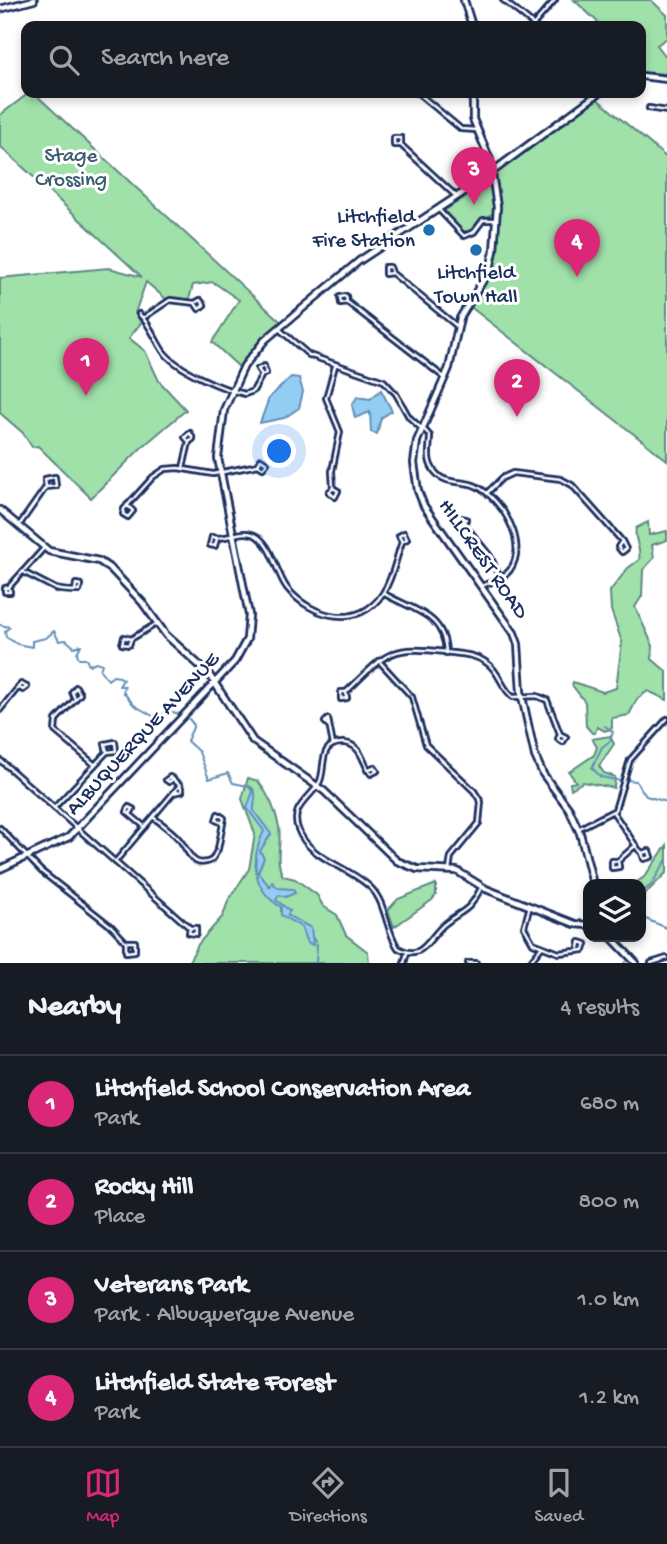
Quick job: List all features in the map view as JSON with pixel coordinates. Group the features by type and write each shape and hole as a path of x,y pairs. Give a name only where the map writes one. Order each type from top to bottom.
{"street":[{"path":"0,9 34,0"},
{"path":"464,0 470,21"},
{"path":"503,0 528,21"},
{"path":"538,21 554,1"},
{"path":"646,77 667,79"},
{"path":"424,98 461,130 477,130"},
{"name":"HILLCREST ROAD","path":"473,98 477,130 492,173 498,220 490,269 465,308 445,378 422,428 414,456 420,499 482,586 489,601 509,624 516,638 523,698 538,763 569,809 578,829 592,879"},
{"name":"ALBUQUERQUE AVENUE","path":"0,869 62,842 78,828 241,654 249,629 248,610 220,473 219,438 231,389 250,356 278,328 381,244 492,173 593,98"},
{"path":"649,108 667,111"},
{"path":"401,145 457,197"},
{"path":"438,209 464,236 474,232 483,220 498,220"},
{"path":"391,273 458,327"},
{"path":"143,318 170,300 195,303"},
{"path":"346,302 445,378"},
{"path":"139,314 174,363 243,394 251,393 262,374"},
{"path":"278,328 305,353 384,381 396,394 409,417 430,436 429,461 437,474 450,481 472,485 487,494 508,519 515,535 513,565 500,578 482,586"},
{"path":"332,488 332,471 340,432 326,398 336,364"},
{"path":"183,468 189,442"},
{"path":"127,505 156,474 170,468 220,473 258,465"},
{"path":"487,494 502,478 513,473 561,479 572,485 622,541"},
{"path":"18,526 46,487"},
{"path":"0,510 44,548 105,565 134,593 156,624 215,683 253,741 317,786 365,827 397,860 416,869 449,870 462,874 482,887 575,924 583,925"},
{"path":"465,525 490,556 500,578"},
{"path":"217,539 232,534 249,533 261,539 288,589 316,612 331,616 351,615 370,607 383,593 402,542"},
{"path":"9,587 44,548"},
{"path":"23,572 52,588 75,591"},
{"path":"383,593 430,616 443,632 446,653"},
{"path":"131,639 156,624"},
{"path":"346,692 379,661 406,649 446,653 484,661 497,672 508,694 523,698 539,696 547,700 560,734"},
{"path":"379,661 412,697 426,745 474,791 481,802 479,823 452,857 449,870"},
{"path":"0,710 18,687"},
{"path":"75,699 56,720 55,731 95,765"},
{"path":"578,829 613,812 619,803 631,760 662,725 662,721 667,719"},
{"path":"328,725 333,745"},
{"path":"662,725 667,727"},
{"path":"367,770 355,747 344,743 333,745 323,757 317,786 295,813 303,842 372,889 395,943 407,953"},
{"path":"54,807 107,752"},
{"path":"0,760 190,928"},
{"path":"115,862 180,785 173,779"},
{"path":"613,812 642,853"},
{"path":"130,814 145,827"},
{"path":"153,817 180,840 192,859 200,863 210,862 216,855 223,823"},
{"path":"0,828 29,858 126,942"},
{"path":"618,860 636,845"},
{"path":"407,953 425,949 442,926 469,909 482,887"},
{"path":"530,906 524,929 531,942 541,948 561,953 579,948"},
{"path":"615,942 636,963"},
{"path":"529,963 541,948"},
{"path":"404,963 407,953"},
{"path":"651,963 667,958"},
{"path":"468,963 476,963"}],"green space":[{"path":"574,0 651,0 667,15 667,38 657,45 667,58 666,74 646,72 646,21 597,21"},
{"name":"Stage Crossing","path":"22,98 39,98 281,322 259,342 239,367 212,342 239,300 213,282 193,285 189,299 166,299 146,282 135,313 141,323 129,338 145,351 159,381 186,410 141,448 91,498 38,446 32,447 23,433 0,413 0,278 109,268 142,277 0,146 0,115"},
{"path":"596,98 667,158 667,460 468,305 486,270 496,242 498,213 493,174"},
{"path":"491,181 495,213 482,219 469,231 461,231 446,216 445,210"},
{"path":"648,522 649,535 667,531 667,540 652,545 654,558 643,570 642,596 635,607 653,646 652,659 667,672 667,700 648,691 637,699 629,715 612,718 612,728 605,731 597,727 595,733 592,733 586,726 585,702 572,685 573,682 603,692 616,688 622,642 611,610 610,591 628,568 639,560 636,528"},
{"path":"610,736 614,744 599,766 604,773 615,777 614,788 583,782 571,789 570,783 576,782 569,772 594,755 597,747 592,739"},
{"path":"248,778 258,781 276,815 280,834 279,864 283,876 295,879 317,895 323,906 337,915 346,935 368,952 369,963 188,963 199,943 223,916 228,901 249,869 255,834 242,799"},
{"path":"667,845 667,872 646,893 646,879 641,879"},
{"path":"436,884 436,895 432,900 394,927 388,910 398,899"}],"water":[{"path":"291,377 299,378 303,392 299,408 284,418 260,423 269,398"},
{"path":"381,390 392,411 381,418 377,434 371,432 370,412 355,418 352,405 357,397 370,399"},
{"path":"251,787 253,789 255,795 254,811 271,834 260,851 264,858 258,872 270,887 272,882 278,888 293,889 295,893 286,897 279,895 276,900 290,911 287,915 311,928 313,945 307,943 301,927 281,915 281,907 271,900 259,883 256,873 257,852 264,831 247,808 253,791"}],"waterway":[{"path":"0,625 10,627 5,631 6,637 17,644 32,647 32,641 46,638 54,631 59,641 66,640 74,647 81,645 77,653 79,659 86,659 89,665 96,662 102,664 100,670 108,680 113,676 120,677 123,680 119,686 125,686 123,692 134,705 156,718 169,711 179,714"},
{"path":"189,719 194,725 187,741 199,752 209,779 228,773 233,783 248,786 253,792"},
{"path":"605,726 613,732 592,768 601,777 621,781"},
{"path":"627,780 636,781 646,796 667,802"},
{"path":"646,889 667,859"},
{"path":"646,919 667,928"},
{"path":"312,937 317,944 316,963"},
{"path":"622,942 625,948"}],"place":[{"name":"Veterans Park","path":"474,205"},
{"name":"Litchfield Fire Station","path":"429,230"},
{"name":"Litchfield Town Hall","path":"476,250"},
{"name":"Litchfield State Forest","path":"577,277"},
{"name":"Litchfield School Conservation Area","path":"86,396"},
{"name":"Rocky Hill","path":"517,417"}]}
